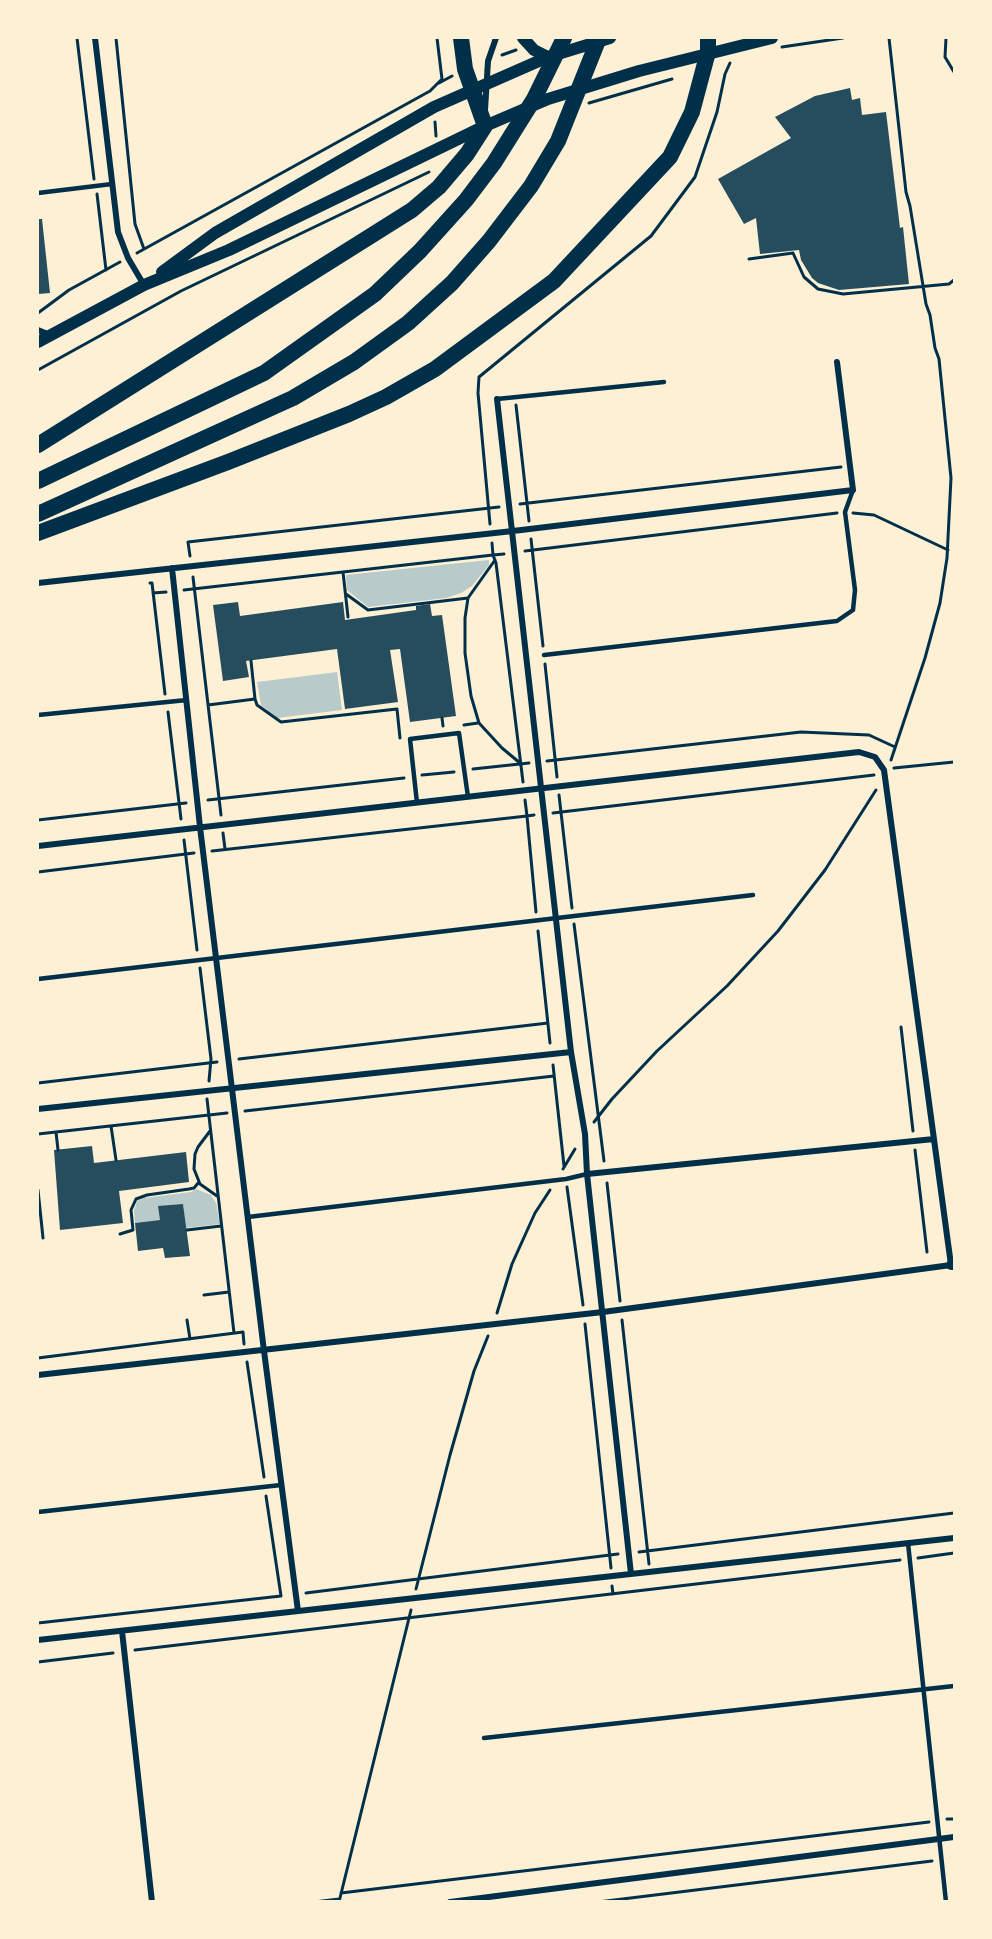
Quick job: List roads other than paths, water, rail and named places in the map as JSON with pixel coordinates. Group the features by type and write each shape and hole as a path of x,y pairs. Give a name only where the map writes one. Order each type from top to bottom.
{"highway":[{"path":"38,445 412,210 446,178 485,126 480,87 463,61 461,38"},
{"path":"38,481 264,374 375,294 420,251 466,200 494,163 534,99 564,38"},
{"path":"38,514 293,398 354,362 408,323 453,283 531,186 558,141 599,38"},
{"path":"38,533 349,414 386,397 435,369 554,280 670,157 692,112 708,45"}],"main road":[{"path":"523,38 534,50 548,57"},
{"path":"144,285 215,233 434,107 548,57 610,38"},
{"path":"38,342 144,285 229,249 485,126 549,99 708,45 772,38"}],"street":[{"path":"96,38 118,232 128,258 144,285"},
{"path":"480,87 496,38"},
{"path":"38,330 50,335"},
{"path":"38,583 513,531 853,490 837,362"},
{"path":"497,399 571,1052 585,1134 587,1174 631,1574"},
{"path":"172,568 200,827 298,1611"},
{"path":"38,846 859,752 875,757 885,776 953,1265 603,1312 38,1375"},
{"path":"38,1109 233,1090 571,1052"},
{"path":"587,1174 934,1139"},
{"path":"38,1640 954,1538"},
{"path":"122,1631 152,1902"},
{"path":"450,1902 954,1837"}],"lane":[{"path":"38,193 112,184"},
{"path":"497,399 664,382"},
{"path":"544,655 837,621 853,610 855,590 845,512 853,490"},
{"path":"38,715 187,700"},
{"path":"417,803 410,739 459,733 468,797"},
{"path":"38,979 753,895"},
{"path":"248,1217 556,1180 587,1174"},
{"path":"38,1512 281,1485"},
{"path":"908,1543 946,1902"},
{"path":"484,1738 954,1686"}]}
